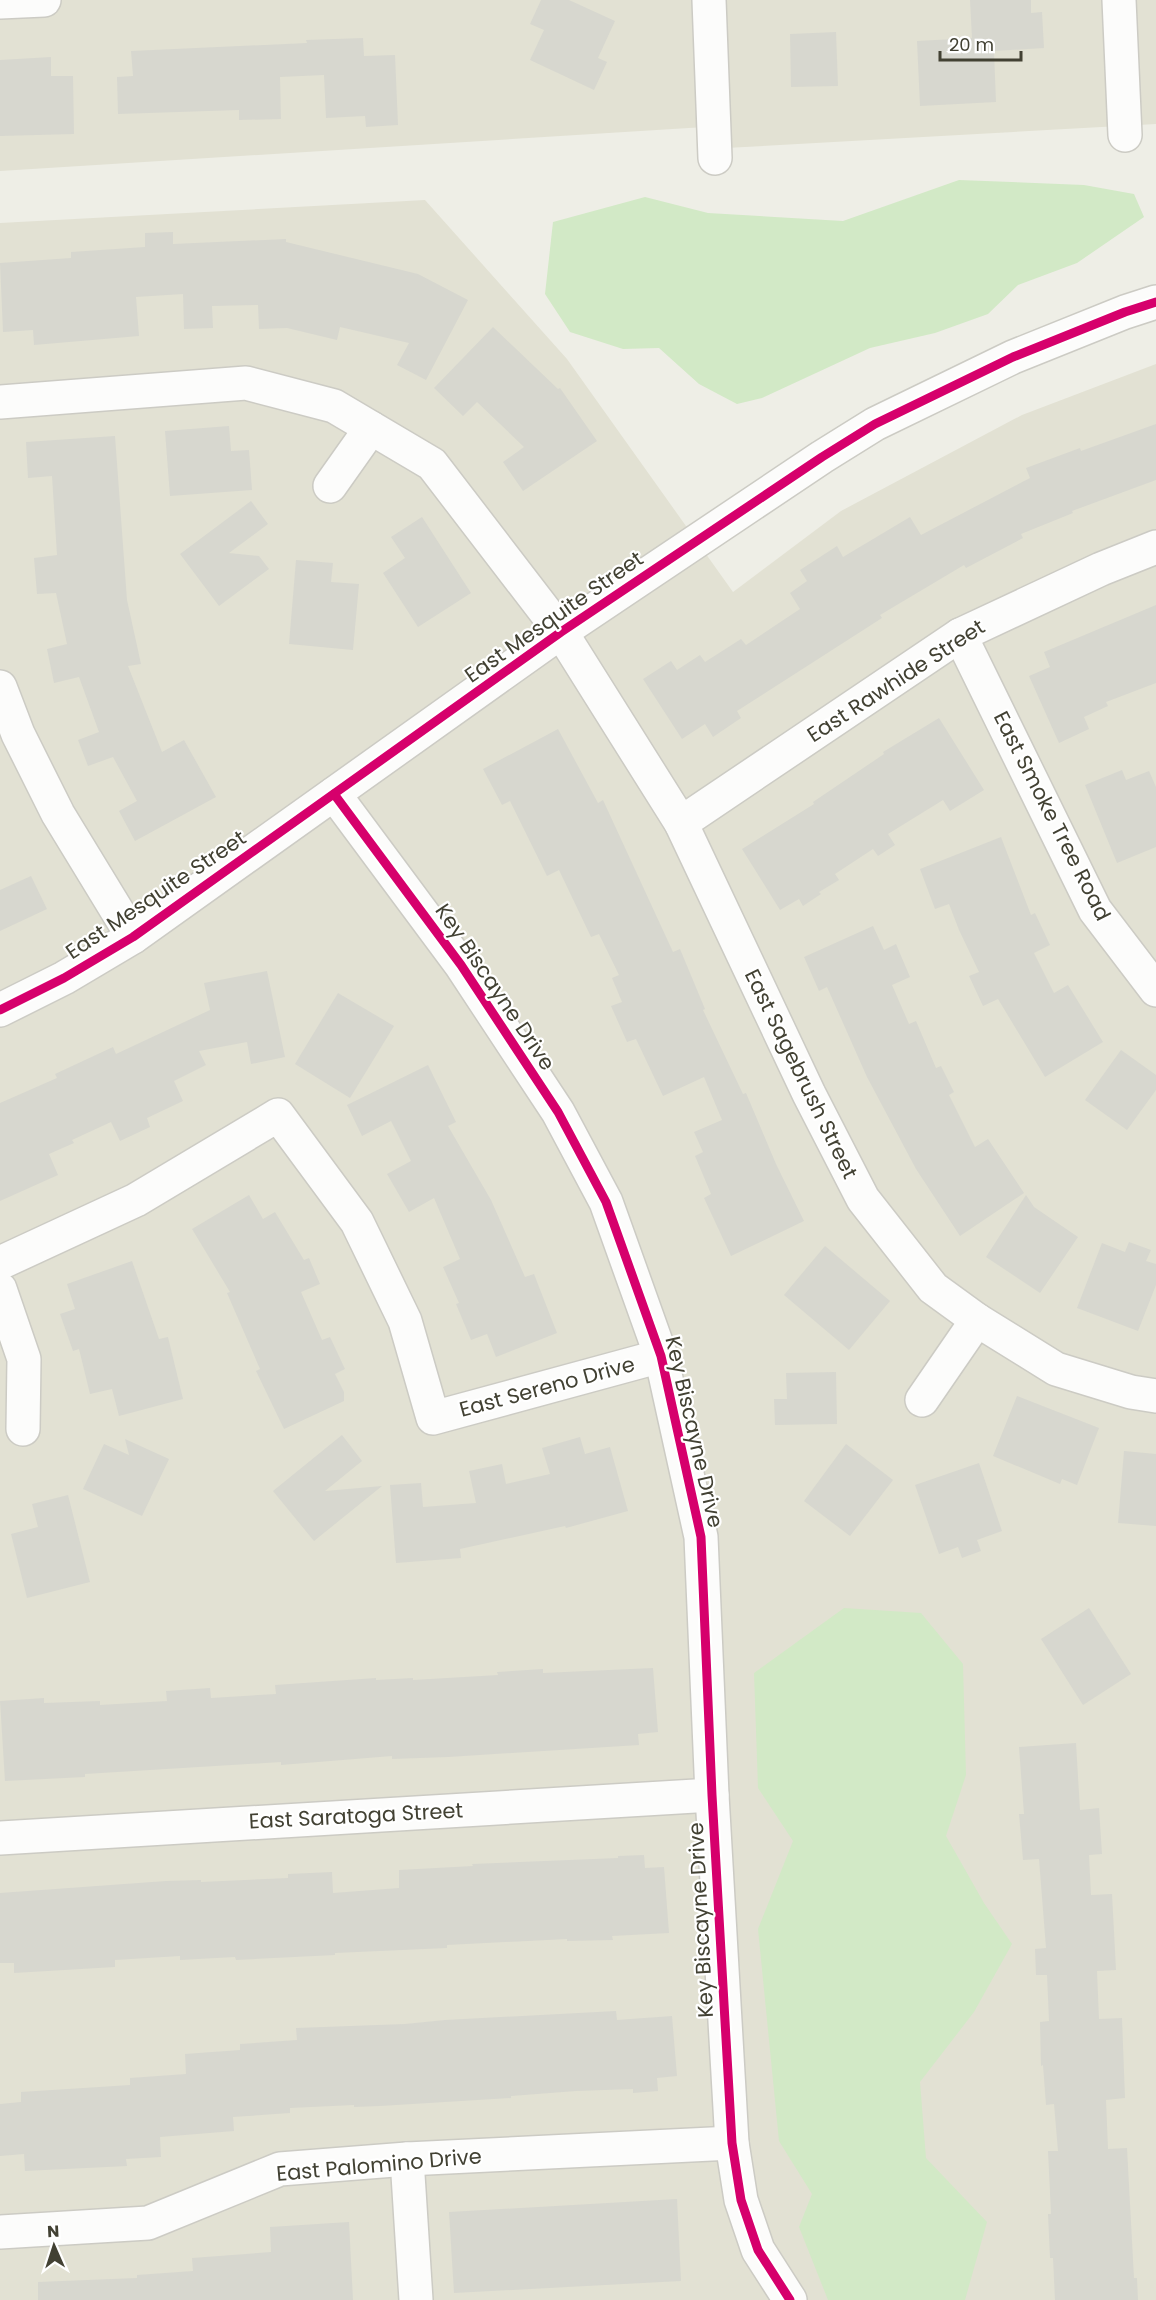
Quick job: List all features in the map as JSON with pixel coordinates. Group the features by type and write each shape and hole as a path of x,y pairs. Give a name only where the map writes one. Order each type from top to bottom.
{"street":[{"path":"0,2 44,0"},
{"path":"709,0 716,158"},
{"path":"1119,0 1125,135"},
{"name":"East Mesquite Street","path":"0,1010 64,978 133,937 561,632 875,424 1013,357 1156,302"},
{"name":"East Sagebrush Street","path":"0,402 246,383 334,406 432,464 561,632 681,823 805,1084 864,1199 933,1288 977,1320 1056,1369 1131,1392 1156,1396"},
{"path":"330,486 371,428"},
{"name":"East Rawhide Street","path":"681,823 960,635 1101,568 1156,547"},
{"name":"East Smoke Tree Road","path":"960,635 1095,910 1152,976"},
{"path":"0,687 9,737 133,937"},
{"name":"Key Biscayne Drive","path":"333,794 461,965 558,1112 606,1202 661,1356 701,1537 712,1795 732,2143 741,2200 758,2250 790,2300"},
{"name":"East Sereno Drive","path":"0,1263 136,1200 278,1115 357,1222 405,1321 433,1419 661,1356"},
{"path":"0,1289 24,1359 23,1429"},
{"path":"922,1400 977,1320"},
{"name":"East Saratoga Street","path":"0,1838 712,1795"},
{"name":"East Palomino Drive","path":"0,2232 148,2223 280,2169 407,2159 732,2143"},
{"path":"407,2159 416,2300"}],"shaded area":[{"path":"0,0 1156,0 1156,124 726,148 705,127 0,171"},
{"path":"425,200 567,359 733,592 841,511 1022,415 1156,364 1156,2300 0,2300 0,223"}],"green space":[{"path":"959,180 1084,185 1134,194 1144,217 1077,263 1018,285 988,314 935,333 870,348 762,398 737,404 699,384 659,348 623,349 570,332 545,294 553,222 645,197 708,213 843,221"},
{"path":"844,1608 921,1613 963,1664 966,1775 946,1836 984,1903 1012,1944 974,2012 920,2082 926,2158 987,2222 965,2300 828,2300 799,2227 812,2194 779,2141 758,1929 793,1841 758,1788 754,1673"}],"building":[{"path":"541,0 569,0 615,21 598,58 607,62 594,90 530,60 544,30 530,24"},
{"path":"970,0 1031,0 1031,13 1042,12 1044,48 994,51 996,102 920,106 917,41 972,38"},
{"path":"836,32 838,86 791,87 790,34"},
{"path":"363,38 364,56 395,55 398,125 366,127 365,116 326,118 324,75 280,77 281,119 239,120 239,110 118,114 117,77 133,76 131,51 307,43 306,40"},
{"path":"51,57 51,76 73,76 74,134 0,136 0,60"},
{"path":"173,232 173,244 286,239 286,242 418,274 468,300 426,380 397,365 409,343 340,327 337,340 287,328 259,329 258,305 212,306 213,328 184,329 183,294 136,297 139,336 34,345 33,330 3,332 0,263 71,258 71,252 145,247 145,233"},
{"path":"493,327 558,389 560,388 597,441 523,491 503,462 524,447 477,402 463,416 434,388"},
{"path":"1156,424 1156,480 1072,511 1073,513 1021,534 1023,538 966,568 964,565 880,615 882,618 737,711 741,718 713,737 705,724 682,739 643,679 671,661 677,670 700,655 705,662 741,639 746,645 800,609 790,593 807,581 800,570 837,546 843,557 910,517 921,535 1030,478 1026,468"},
{"path":"229,426 231,451 249,450 252,490 170,496 165,431"},
{"path":"115,436 127,600 141,664 128,666 162,752 184,740 216,797 135,841 119,811 137,801 113,757 88,766 78,740 99,732 79,677 54,683 47,649 67,644 56,593 37,594 34,558 57,555 52,476 28,478 26,442"},
{"path":"251,501 268,524 229,553 259,556 269,569 219,606 180,554"},
{"path":"422,517 471,593 418,627 383,573 405,558 391,537"},
{"path":"296,560 333,563 331,582 359,584 353,650 289,644"},
{"path":"1156,605 1156,683 1106,702 1108,706 1084,717 1089,729 1059,743 1029,676 1050,667 1044,652"},
{"path":"939,718 984,790 950,811 943,800 888,834 895,845 878,856 873,849 835,874 839,880 819,892 821,894 803,906 799,899 780,910 742,849 814,804 813,802 884,754 883,752"},
{"path":"558,729 598,803 603,800 673,952 680,949 705,1009 703,1010 743,1094 746,1093 776,1164 804,1221 731,1256 704,1198 711,1194 695,1156 703,1152 694,1132 722,1120 704,1077 663,1096 636,1039 627,1042 611,1006 622,1002 612,978 619,975 599,934 591,937 559,870 547,876 510,801 502,805 483,769"},
{"path":"1122,770 1126,780 1149,771 1156,787 1156,847 1117,863 1085,785"},
{"path":"1001,837 1031,915 1035,913 1050,945 1034,953 1054,993 1068,985 1103,1042 1045,1077 998,999 983,1006 969,976 979,972 949,904 935,909 920,869"},
{"path":"31,876 47,909 0,931 0,890"},
{"path":"873,926 884,950 896,944 910,977 892,985 909,1024 916,1021 936,1068 941,1066 954,1092 949,1095 975,1147 988,1139 1024,1193 960,1236 916,1169 867,1077 827,987 819,991 804,957"},
{"path":"267,971 285,1057 251,1064 247,1042 199,1051 206,1065 174,1081 183,1101 147,1118 150,1127 120,1141 111,1122 72,1140 74,1143 49,1154 58,1175 0,1201 0,1103 57,1078 55,1074 113,1047 116,1054 210,1010 204,983"},
{"path":"338,993 394,1026 350,1098 295,1064"},
{"path":"1121,1050 1156,1075 1156,1090 1127,1130 1085,1100"},
{"path":"428,1065 456,1122 448,1126 491,1200 525,1277 534,1274 557,1333 496,1357 487,1334 471,1340 456,1304 459,1303 443,1267 460,1259 434,1198 409,1212 387,1174 411,1161 391,1121 362,1136 347,1105"},
{"path":"249,1195 263,1219 275,1212 304,1260 309,1258 320,1284 301,1292 322,1340 330,1337 345,1369 335,1374 344,1392 344,1401 284,1429 256,1371 260,1369 227,1293 230,1292 192,1229"},
{"path":"1026,1195 1034,1207 1078,1237 1040,1293 986,1257"},
{"path":"1129,1242 1151,1250 1146,1261 1156,1264 1156,1285 1138,1331 1077,1308 1102,1243 1125,1252"},
{"path":"825,1246 890,1301 849,1350 784,1295"},
{"path":"132,1261 159,1339 168,1337 183,1399 119,1416 112,1389 90,1394 79,1349 73,1351 60,1314 75,1309 67,1284"},
{"path":"836,1372 837,1424 775,1425 774,1399 787,1399 786,1373"},
{"path":"1017,1396 1099,1428 1077,1485 1062,1479 1060,1484 993,1456"},
{"path":"342,1435 362,1461 325,1491 382,1486 314,1541 273,1491"},
{"path":"580,1437 585,1454 610,1447 628,1511 566,1528 565,1526 460,1549 461,1558 396,1563 390,1485 421,1483 423,1507 476,1503 469,1471 502,1464 506,1484 550,1474 542,1448"},
{"path":"125,1439 169,1459 142,1516 83,1489 104,1444 129,1455"},
{"path":"846,1444 893,1480 850,1536 804,1501"},
{"path":"1124,1451 1156,1454 1156,1526 1118,1523"},
{"path":"979,1463 1002,1531 977,1540 981,1551 962,1558 958,1547 939,1554 915,1485"},
{"path":"68,1495 90,1582 27,1598 11,1534 38,1527 32,1504"},
{"path":"1089,1608 1131,1674 1083,1705 1041,1639"},
{"path":"653,1668 658,1732 638,1734 639,1745 448,1757 392,1759 392,1756 281,1765 281,1762 5,1781 0,1701 44,1698 44,1703 100,1701 100,1705 167,1701 166,1691 210,1688 211,1698 276,1694 275,1685 376,1678 376,1680 413,1678 413,1680 498,1675 497,1672 543,1669 543,1673"},
{"path":"1076,1743 1080,1810 1099,1808 1102,1854 1089,1855 1091,1895 1112,1894 1116,1970 1097,1971 1099,2019 1122,2018 1125,2098 1106,2100 1108,2149 1127,2148 1134,2278 1137,2278 1138,2300 1055,2300 1053,2258 1050,2258 1048,2214 1051,2214 1048,2151 1058,2151 1054,2104 1046,2105 1043,2065 1041,2066 1040,2022 1049,2021 1047,1975 1036,1975 1035,1949 1046,1948 1039,1859 1023,1860 1019,1814 1024,1814 1019,1747"},
{"path":"644,1855 645,1868 664,1867 669,1933 612,1936 613,1940 567,1941 567,1939 447,1945 447,1948 236,1960 235,1957 180,1960 180,1956 115,1960 115,1967 14,1973 14,1963 0,1963 0,1893 166,1881 201,1880 201,1882 288,1878 288,1874 332,1872 333,1893 399,1888 399,1870"},
{"path":"616,2011 617,2020 672,2016 677,2076 657,2078 658,2091 633,2093 633,2089 576,2091 511,2096 511,2098 380,2106 290,2108 290,2113 233,2117 234,2131 160,2137 161,2157 126,2159 127,2166 25,2171 24,2154 0,2156 0,2104 21,2102 21,2092 130,2085 130,2078 186,2074 185,2054 240,2050 240,2044 297,2040 296,2028"},
{"path":"677,2199 681,2281 454,2293 449,2212"},
{"path":"349,2222 353,2300 38,2300 38,2282 137,2278 137,2275 193,2271 192,2258 271,2252 270,2227"}],"cycle path":[{"path":"0,1010 64,978 133,937 561,632 875,424 1013,357 1156,302"},
{"path":"334,794 461,965 558,1112 606,1202 661,1356 701,1537 712,1795 732,2143 741,2200 758,2250 790,2300"}]}
